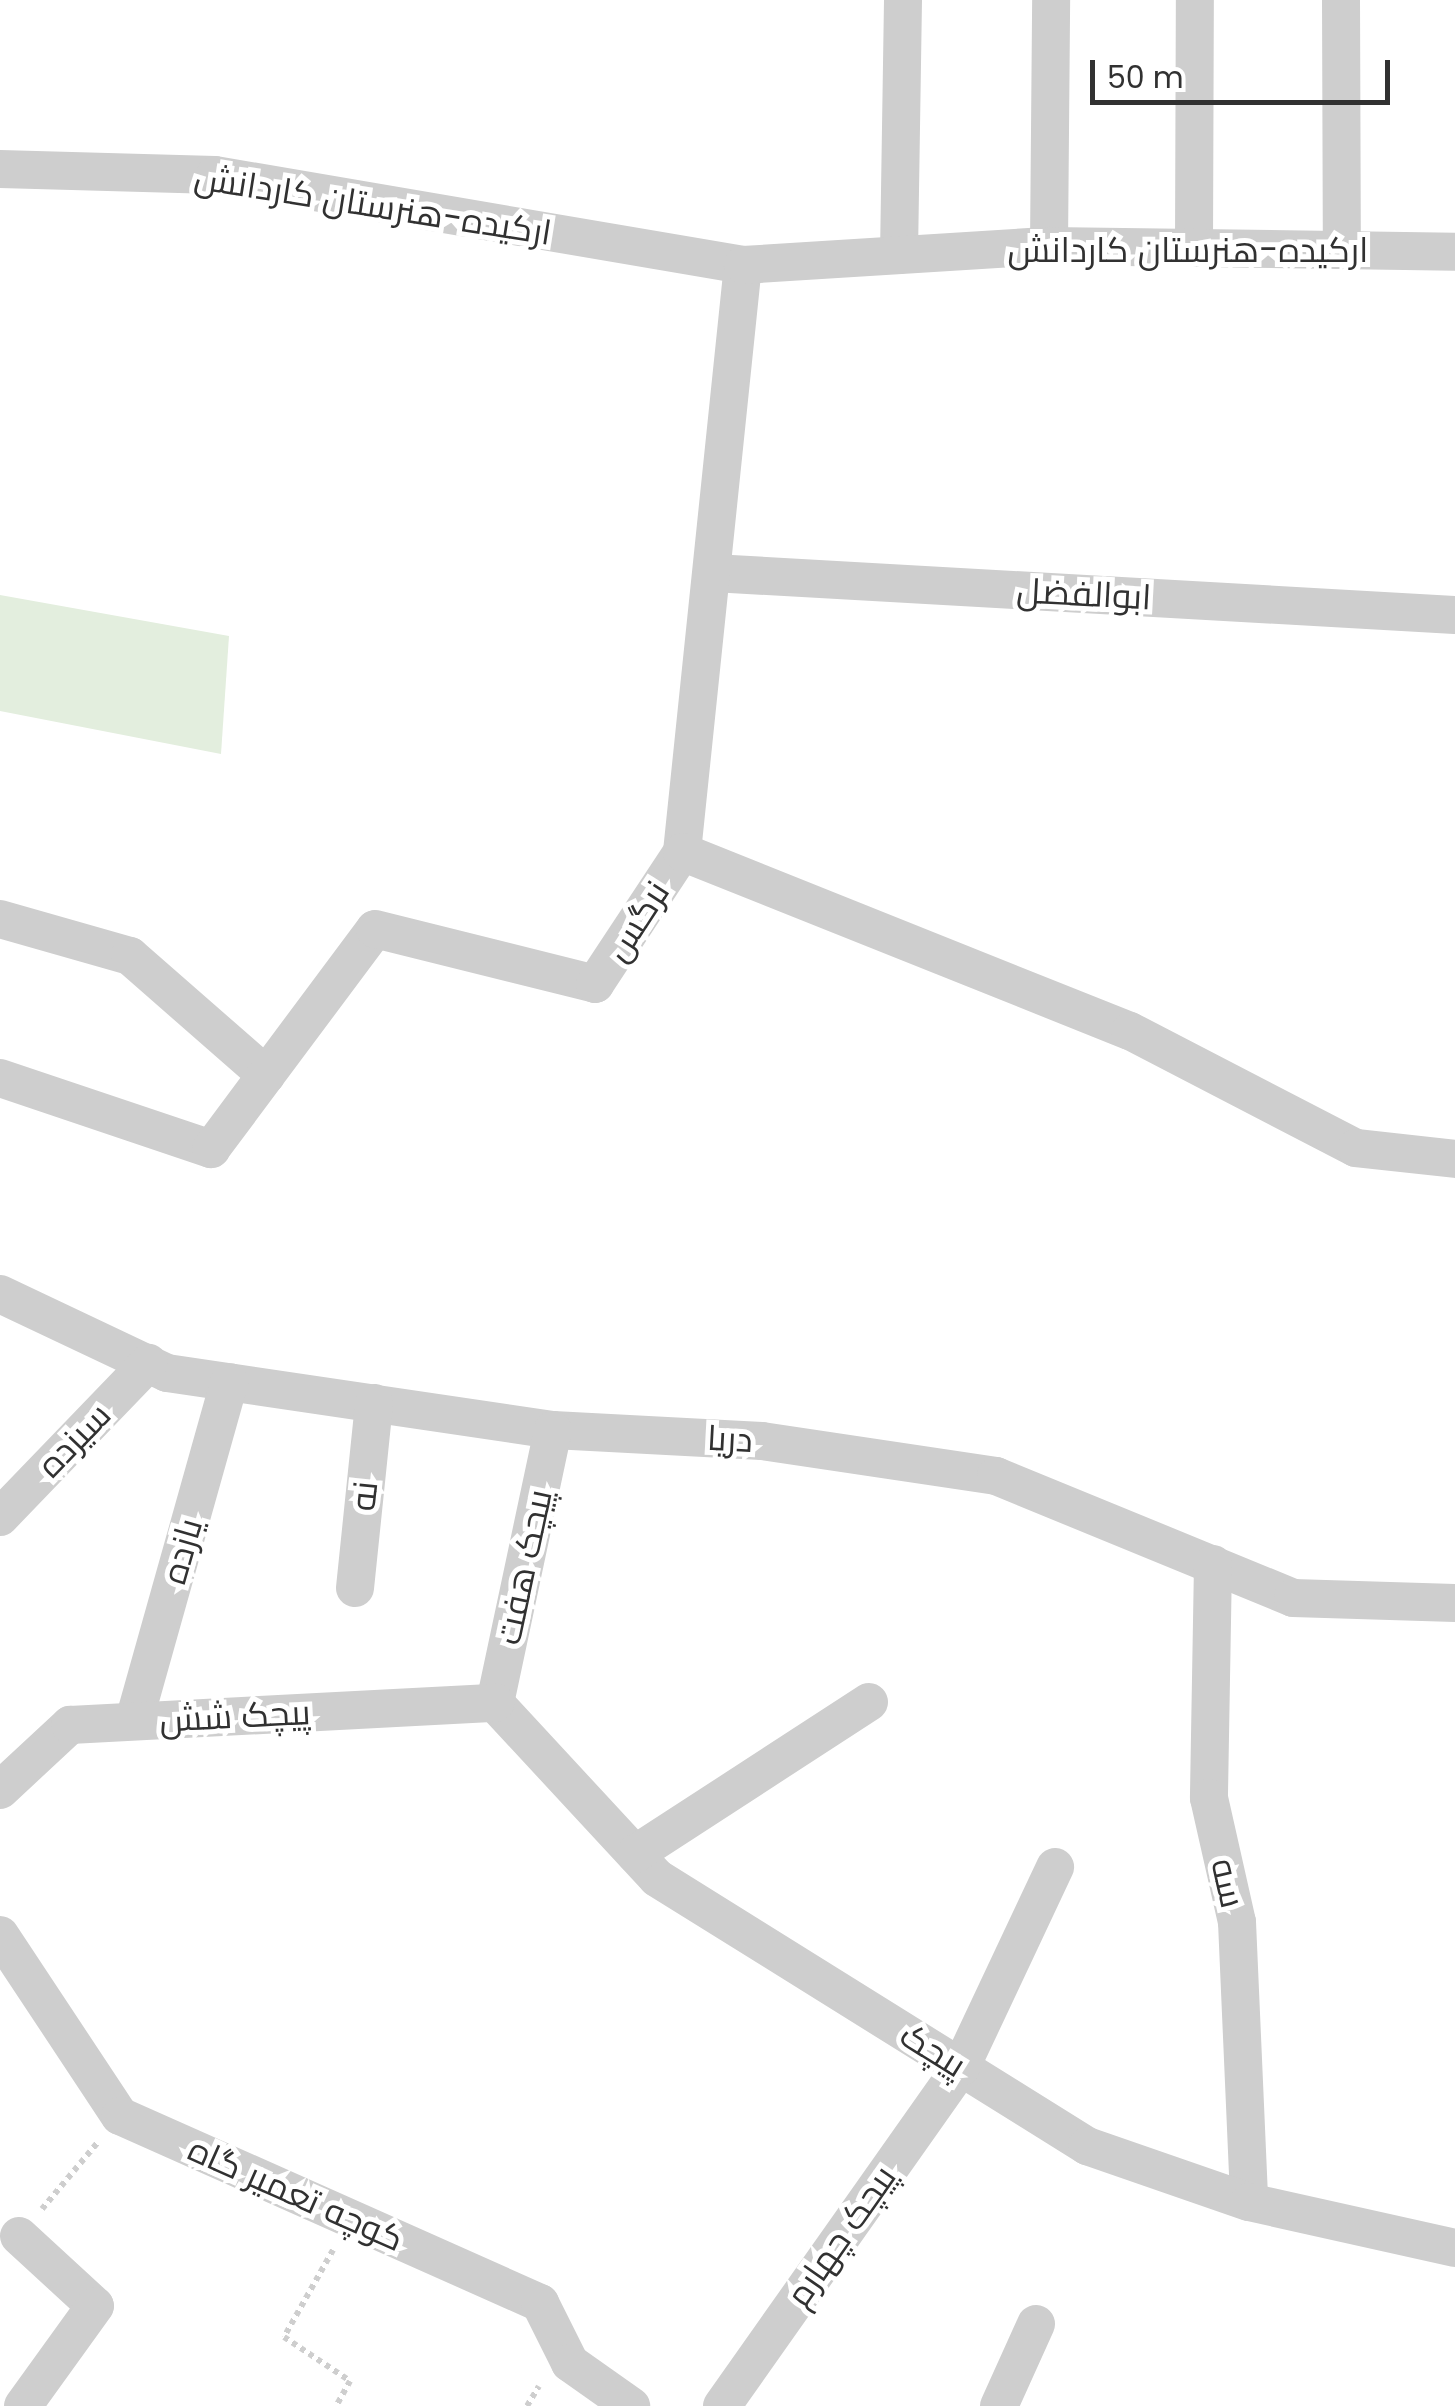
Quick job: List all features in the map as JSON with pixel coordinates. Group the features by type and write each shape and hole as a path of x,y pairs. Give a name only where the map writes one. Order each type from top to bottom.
{"street":[{"path":"898,256 903,0"},
{"path":"1049,246 1051,0"},
{"path":"1194,245 1195,0"},
{"path":"1341,0 1342,250"},
{"name":"ارکیده-هنرستان کاردانش","path":"0,168 215,176 743,265 1049,246 1194,245 1455,252"},
{"path":"682,852 743,265"},
{"name":"ابوالفضل","path":"713,573 1455,615"},
{"name":"نرگس","path":"0,1078 211,1148 375,929 595,984 682,852 1130,1031 1356,1148 1455,1160"},
{"path":"0,919 130,956 266,1075"},
{"name":"دریا","path":"0,1294 148,1363 229,1382 553,1430 762,1441 996,1476 1294,1598 1455,1603"},
{"name":"سیزده","path":"0,1517 148,1363"},
{"name":"یازده","path":"134,1721 229,1382"},
{"name":"نه","path":"354,1588 374,1403"},
{"name":"پیچک هفت","path":"496,1704 553,1430"},
{"name":"سه","path":"1213,1564 1208,1798 1236,1922 1249,2202"},
{"path":"635,1854 869,1702"},
{"name":"پیچک شش","path":"0,1790 70,1724 496,1704"},
{"name":"پیچک","path":"496,1704 657,1878 1087,2146 1249,2202 1455,2248"},
{"name":"پیچک چهارم","path":"722,2406 961,2067 1055,1868"},
{"path":"0,1935 120,2116"},
{"name":"کوچه تعمیر گاه","path":"120,2116 540,2303 570,2363 631,2406"},
{"path":"19,2236 95,2306 19,2402"},
{"path":"1000,2406 1036,2324"}],"path":[{"path":"19,2236 120,2116"},
{"path":"336,2406 350,2382 284,2337 351,2218"}],"green space":[{"path":"0,595 229,636 221,754 0,711"}]}
